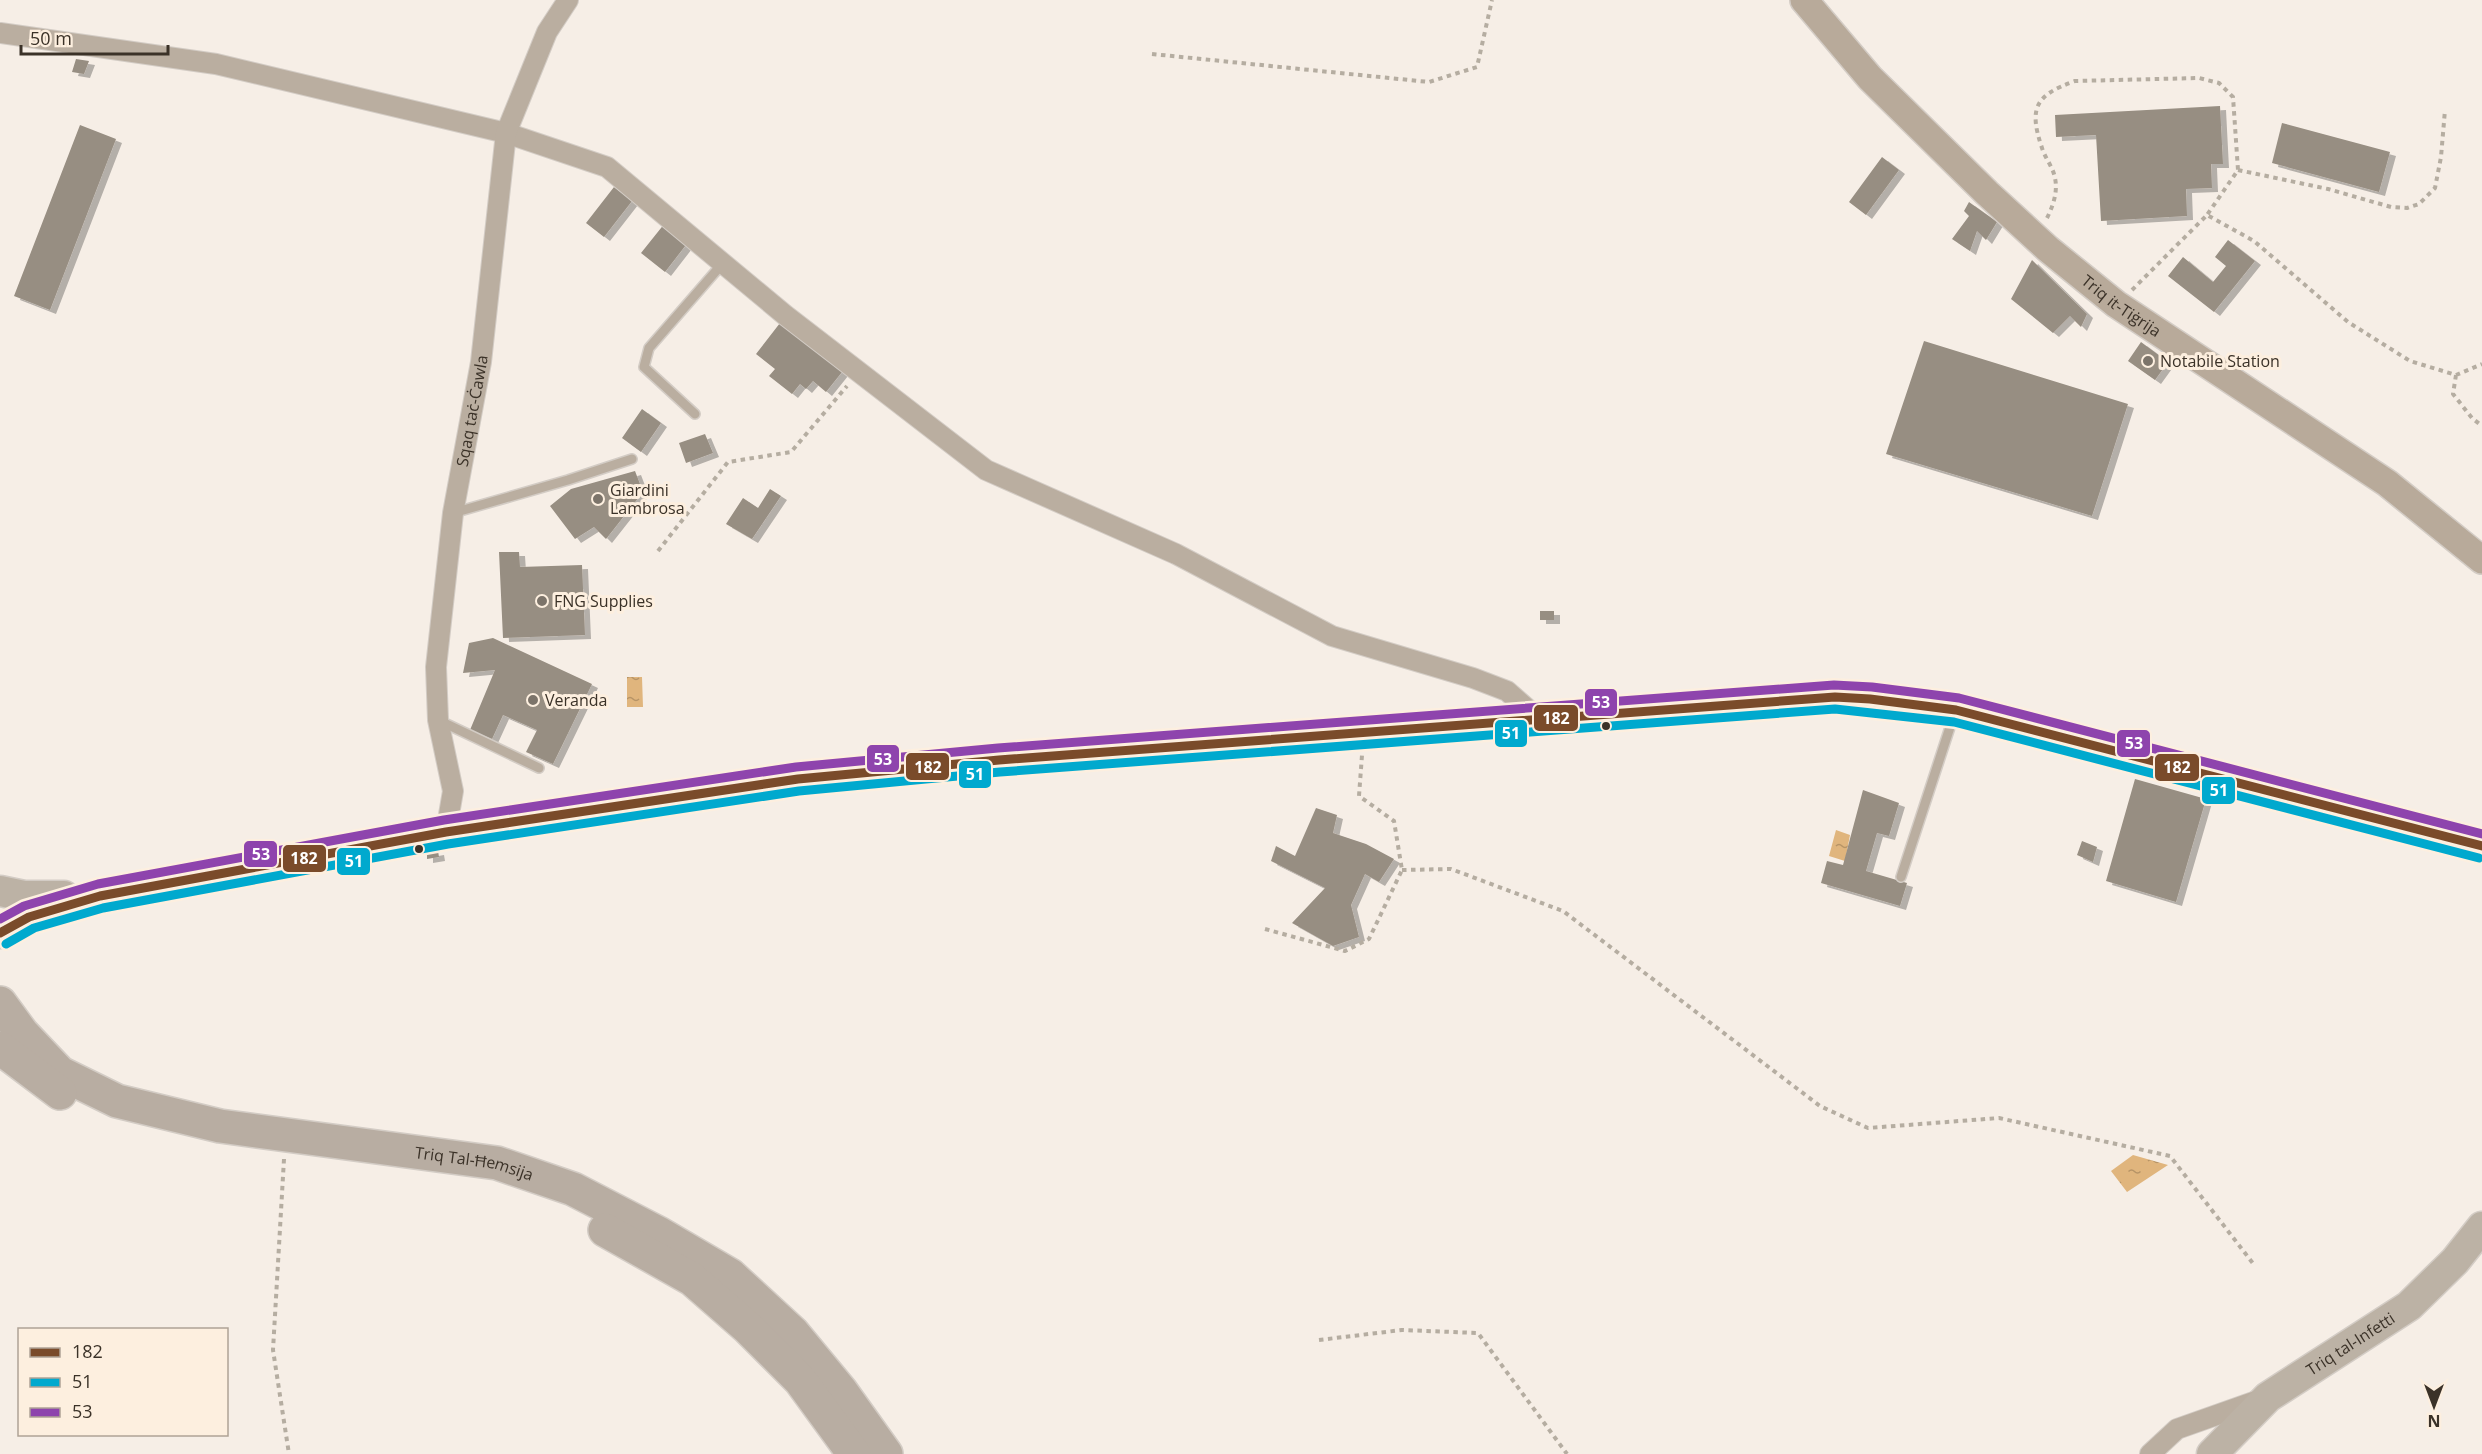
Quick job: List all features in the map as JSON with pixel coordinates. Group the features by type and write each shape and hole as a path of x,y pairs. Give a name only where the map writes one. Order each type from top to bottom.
{"highway":[{"name":"Triq Tal-Ħemsija","path":"0,1002 22,1033 60,1073 117,1101 220,1126 497,1163 573,1189 660,1234 730,1275 793,1334 841,1391 886,1454"},
{"name":"Triq Tal-Ħemsija","path":"0,1048 76,1106 130,1127 285,1152 463,1174 555,1202 692,1279 748,1328 800,1380 854,1454"},
{"path":"0,1067 28,1086 76,1106"}],"main road":[{"name":"Triq it-Tiġrija","path":"1804,0 1869,78 2032,235 2116,304 2387,483 2482,560"},
{"path":"0,933 29,917 100,896 446,832 798,779 999,760 1835,697 1956,710 2482,846"},
{"path":"0,891 24,896 100,896"},
{"name":"Triq tal-Infetti","path":"2212,1454 2268,1397 2409,1306 2455,1262 2482,1227"}],"street":[{"name":"Sqaq taċ-Ċawla","path":"446,832 453,791 438,720 436,668 453,513 482,362 506,133 547,32 568,0"},
{"path":"0,33 216,64 506,133 607,167 785,315 986,470 1176,554 1332,636 1473,678 1508,691 1540,720"},
{"path":"2150,1454 2178,1429 2268,1397"}],"lane":[{"path":"694,414 645,368 649,348 723,263"},
{"path":"453,513 632,459"},
{"path":"1901,877 1956,710"},
{"path":"438,720 539,768"}],"path":[{"path":"1152,54 1429,82 1477,67 1492,0"},
{"path":"2032,235 2047,218 2055,203 2055,178 2042,148 2035,111 2040,99 2075,81 2199,78 2219,82 2233,97 2238,170 2207,215 2116,304"},
{"path":"2238,170 2328,189 2391,207 2407,208 2419,204 2435,188 2441,157 2445,110"},
{"path":"2207,215 2254,241 2348,322 2410,361 2456,375 2482,364"},
{"path":"658,550 728,462 790,452 859,372"},
{"path":"2456,375 2453,394 2472,418 2482,426"},
{"path":"1265,929 1345,951 1369,939 1402,870 1394,822 1359,796 1364,733"},
{"path":"1402,870 1451,869 1563,911 1820,1106 1868,1128 1999,1118 2170,1156 2255,1266"},
{"path":"285,1152 273,1350 289,1454"},
{"path":"1319,1340 1402,1330 1478,1333 1567,1454"}],"water":[{"path":"627,677 642,677 643,707 627,707"},
{"path":"1836,830 1850,835 1845,861 1829,856"},
{"path":"2133,1155 2168,1165 2127,1192 2111,1171"}],"building":[{"path":"76,59 89,61 84,74 72,72"},
{"path":"2220,106 2223,164 2211,164 2212,188 2186,189 2187,216 2101,221 2096,135 2056,137 2055,115"},
{"path":"2282,123 2390,152 2379,192 2272,163"},
{"path":"80,125 116,139 50,310 14,296"},
{"path":"1882,157 1899,170 1866,215 1849,202"},
{"path":"614,187 632,201 604,237 586,223"},
{"path":"1969,202 1997,222 1986,240 1977,231 1970,251 1952,239 1969,216 1964,211"},
{"path":"665,223 689,241 665,272 641,253"},
{"path":"2228,240 2255,261 2214,312 2168,276 2183,257 2213,282 2226,266 2215,257"},
{"path":"2032,260 2087,314 2081,327 2070,316 2053,333 2011,299"},
{"path":"780,323 842,372 826,392 813,381 806,389 800,384 792,394 769,376 775,369 756,354"},
{"path":"1924,341 2128,404 2092,516 1886,454"},
{"name":"Notabile Station","path":"2141,342 2168,362 2155,380 2128,361"},
{"path":"642,409 661,423 641,452 622,438"},
{"path":"705,434 713,453 686,463 679,443"},
{"name":"Giardini Lambrosa","path":"635,471 643,492 606,539 594,527 575,539 550,506 571,489"},
{"path":"770,489 781,496 752,539 726,524 743,498 758,508"},
{"name":"FNG Supplies","path":"499,552 519,552 520,567 582,565 585,635 503,638"},
{"path":"1540,611 1554,611 1554,620 1540,620"},
{"name":"Veranda","path":"493,638 592,684 553,764 526,752 537,730 503,715 492,739 470,730 495,670 463,673 469,643"},
{"path":"2135,779 2206,799 2176,902 2106,881"},
{"path":"1863,790 1899,803 1889,836 1877,833 1866,871 1907,883 1900,906 1821,883 1827,861 1843,865"},
{"path":"1316,808 1337,815 1333,833 1366,844 1394,859 1379,882 1365,874 1351,905 1359,937 1333,946 1292,923 1325,888 1271,861 1276,846 1295,856"},
{"path":"2082,841 2097,847 2093,862 2077,855"},
{"path":"438,851 439,857 427,859 427,853"}],"transit line":[{"name":"53","path":"0,919 24,906 98,884 444,820 796,767 998,748 1834,685 1872,687 1959,698 2482,834"},
{"name":"182","path":"0,933 29,917 100,896 446,832 798,779 999,760 1835,697 1956,710 2482,846"},
{"name":"51","path":"6,944 34,928 103,908 448,844 799,791 1000,772 1835,709 1954,722 2479,858"}],"place":[{"name":"Notabile Station","path":"2148,361"},
{"name":"Giardini Lambrosa","path":"598,499"},
{"name":"FNG Supplies","path":"542,601"},
{"name":"Veranda","path":"533,700"}]}
